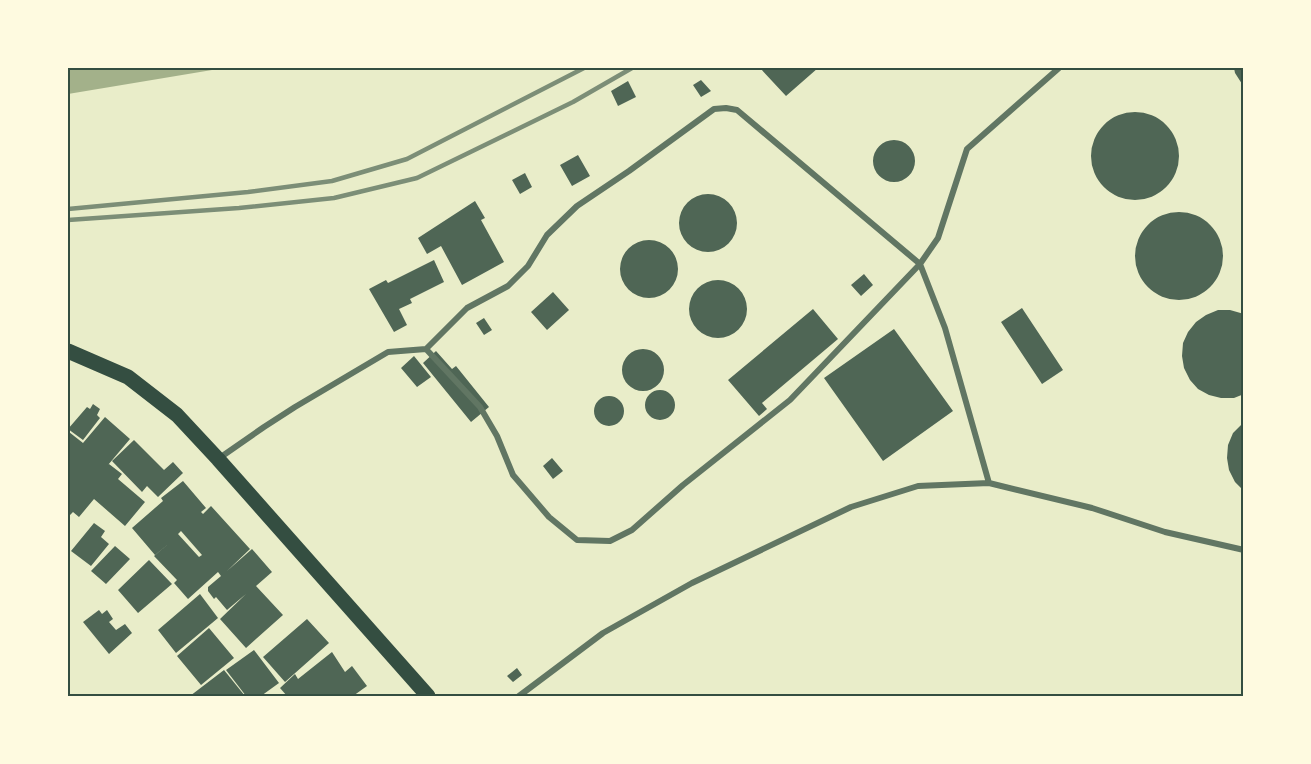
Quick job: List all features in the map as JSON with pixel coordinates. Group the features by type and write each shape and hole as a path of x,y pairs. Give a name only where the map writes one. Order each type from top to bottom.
{"main road":[{"path":"68,351 128,377 177,415 428,696"}],"street":[{"path":"426,349 480,407 497,436 513,475 549,517 577,540 610,541 632,531 683,485 790,400 920,264 938,238 967,149 1059,68"},
{"path":"218,459 264,427 388,352 426,349 467,308 508,286 528,266 547,235 577,206 714,109 726,108 737,110 920,264 945,328 989,483"},
{"path":"519,696 603,633 692,583 851,507 918,486 989,483 1092,508 1166,532 1244,550"}],"shaded area":[{"path":"68,68 224,68 68,94"}],"building":[{"path":"760,68 818,68 786,96"},
{"path":"1234,68 1244,68 1244,87 1235,73"},
{"path":"701,80 711,91 701,97 693,85"},
{"path":"628,81 636,97 618,106 611,91"},
{"path":"1135,112 1152,115 1166,125 1176,139 1179,156 1176,173 1166,187 1152,197 1135,200 1118,197 1104,187 1094,173 1091,156 1094,139 1104,125 1118,115"},
{"path":"894,140 902,141 909,146 914,153 914,169 909,176 902,181 894,182 886,181 879,176 874,169 873,161 874,153 879,146 886,141"},
{"path":"578,155 590,176 572,186 560,165"},
{"path":"525,173 532,187 520,194 512,180"},
{"path":"708,194 719,196 732,207 737,223 735,234 724,247 708,252 697,250 684,239 679,223 681,212 692,199"},
{"path":"475,201 485,218 481,220 504,262 462,285 441,246 427,254 418,238"},
{"path":"1179,212 1196,215 1210,225 1220,239 1223,256 1220,273 1210,287 1196,297 1179,300 1162,297 1148,287 1138,273 1135,256 1138,239 1148,225 1162,215"},
{"path":"649,240 660,242 673,253 678,269 676,280 665,293 649,298 638,296 625,285 620,269 622,258 633,245"},
{"path":"434,260 444,282 410,299 412,303 399,309 407,325 394,332 369,289 386,280 388,283"},
{"path":"864,274 873,285 861,296 851,285"},
{"path":"718,280 729,282 742,293 747,309 745,320 734,333 718,338 707,336 694,325 689,309 691,298 702,285"},
{"path":"553,292 569,310 547,330 531,312"},
{"path":"1022,308 1063,370 1042,384 1001,322"},
{"path":"813,309 838,339 762,403 767,409 759,416 728,380"},
{"path":"1218,310 1230,310 1244,314 1244,394 1234,398 1209,395 1198,389 1184,368 1183,343 1188,332 1196,322"},
{"path":"484,318 492,330 484,335 476,323"},
{"path":"894,329 953,411 883,461 824,378"},
{"path":"643,349 651,350 658,355 663,362 663,378 658,385 651,390 643,391 635,390 628,385 623,378 622,370 623,362 628,355 635,350"},
{"path":"436,351 452,369 456,366 489,407 471,422 423,363"},
{"path":"414,356 431,377 417,387 401,368"},
{"path":"660,390 671,394 675,405 671,416 660,420 649,416 645,405 649,394"},
{"path":"609,396 620,400 624,411 620,422 609,426 598,422 594,411 598,400"},
{"path":"93,404 100,409 97,415 100,418 83,440 68,429 87,407 90,409"},
{"path":"105,417 130,439 108,465 122,474 118,479 145,502 125,526 94,499 79,517 73,512 68,517 68,434 69,432 83,443"},
{"path":"1244,422 1244,491 1235,482 1229,470 1227,458 1228,445 1233,433"},
{"path":"134,440 164,470 173,462 183,473 158,497 147,486 142,492 112,461"},
{"path":"552,458 563,471 553,479 543,466"},
{"path":"183,481 206,508 201,512 203,514 211,506 250,549 227,571 252,549 272,572 256,586 283,615 246,648 220,619 246,594 227,610 208,591 208,587 221,576 218,572 188,599 174,583 177,580 154,556 173,540 155,555 132,528 163,501 161,498","holes":["181,531 202,555 199,557 178,534"]},
{"path":"94,523 105,531 101,537 109,544 91,566 71,551"},
{"path":"115,546 130,559 106,584 91,571"},
{"path":"149,560 172,584 138,613 118,590"},
{"path":"200,594 218,618 176,653 158,630"},
{"path":"99,610 102,614 107,610 113,619 109,622 116,630 125,624 132,633 109,654 83,622"},
{"path":"307,619 329,643 285,682 263,657"},
{"path":"209,628 234,658 201,685 177,656"},
{"path":"254,650 279,683 261,696 246,696 226,670"},
{"path":"332,652 345,672 352,666 367,686 353,696 287,696 280,688 295,674 298,679"},
{"path":"517,668 522,675 513,682 507,676"},
{"path":"224,670 245,696 190,696"}],"railway":[{"path":"68,209 248,192 332,181 407,159 584,68"},
{"path":"68,220 239,208 334,198 417,178 573,102 632,68"}]}
